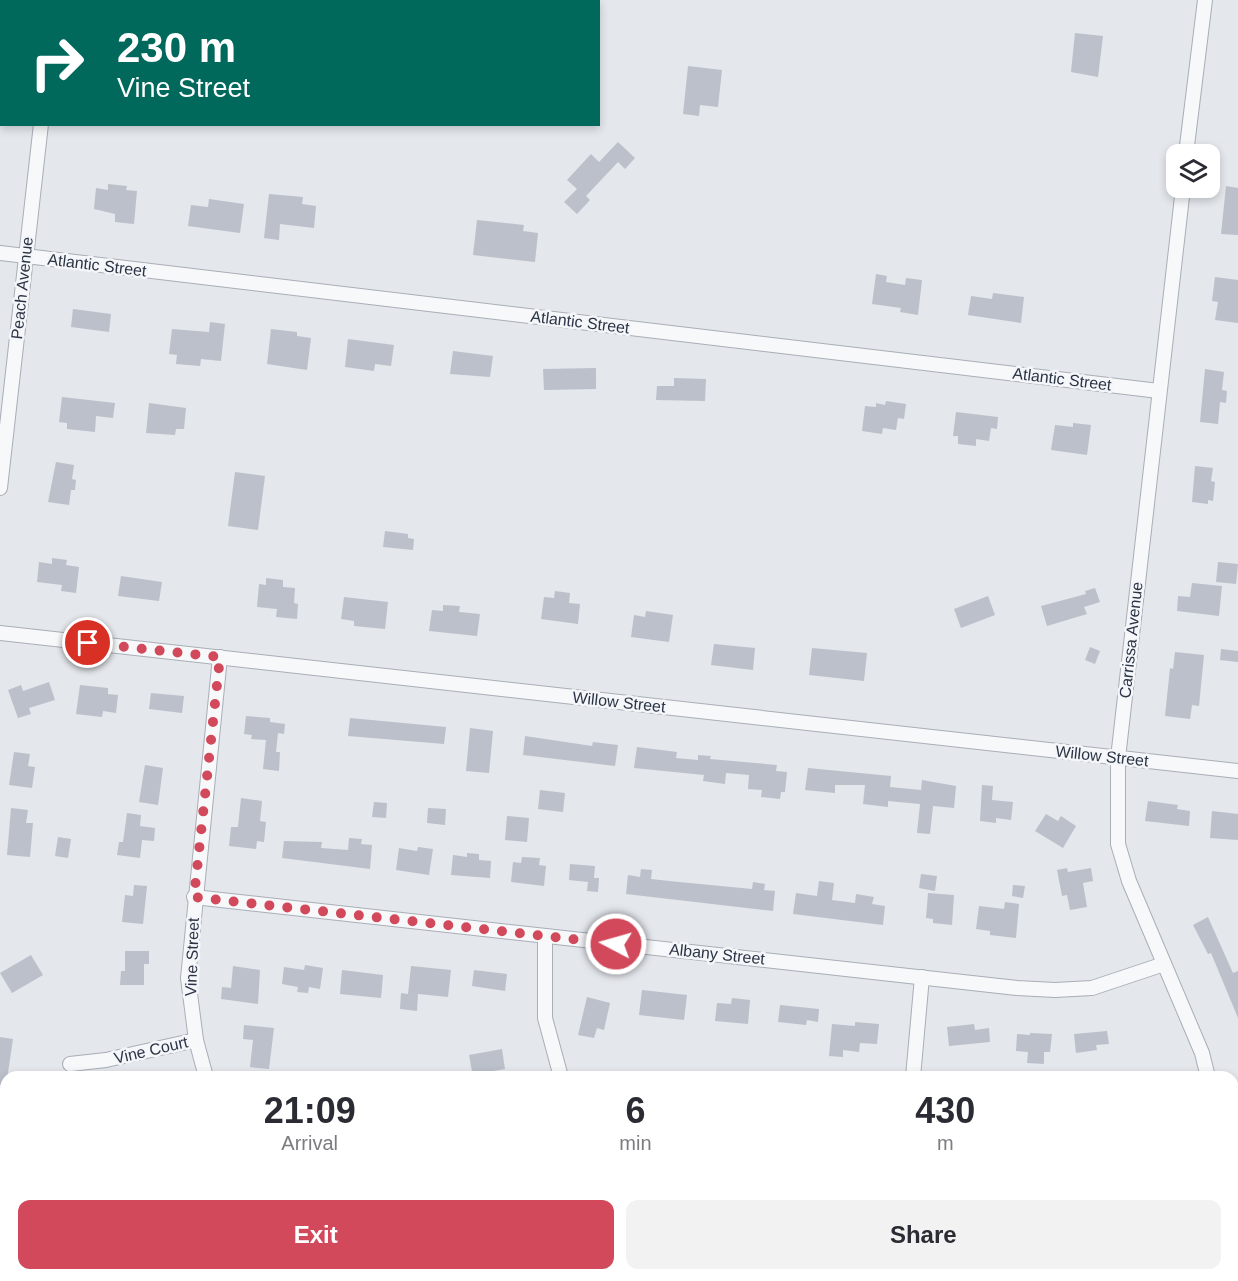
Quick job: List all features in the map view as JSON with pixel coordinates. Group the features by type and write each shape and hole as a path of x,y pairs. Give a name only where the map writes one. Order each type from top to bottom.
{"street":[{"path":"1187,144 1205,0"},
{"name":"Peach Avenue","path":"0,488 24,256 41,126"},
{"name":"Carrissa Avenue","path":"1182,198 1118,758 1118,844 1129,881 1202,1053 1207,1071"},
{"name":"Atlantic Street","path":"0,253 1159,391"},
{"name":"Willow Street","path":"0,633 1238,771"},
{"name":"Vine Street","path":"204,1071 196,1040 188,978 194,897 220,657"},
{"name":"Albany Street","path":"194,897 1055,990 1092,988 1164,964"},
{"path":"545,936 545,1018 559,1071"},
{"path":"914,1071 922,977"},
{"name":"Vine Court","path":"70,1064 106,1060 196,1040"}],"building":[{"path":"1075,33 1103,36 1098,77 1071,72"},
{"path":"688,66 722,70 718,107 700,105 699,116 683,114"},
{"path":"618,142 635,158 625,169 618,162 586,196 590,200 577,214 564,202 577,189 567,180 591,154 599,162"},
{"path":"108,184 127,186 126,190 137,191 134,224 115,222 115,214 94,209 96,188 108,190"},
{"path":"1226,186 1238,188 1238,235 1221,234"},
{"path":"269,194 303,197 302,204 316,206 314,228 280,224 279,240 264,238"},
{"path":"209,199 244,204 240,233 188,226 191,205 208,207"},
{"path":"477,220 524,225 523,231 538,233 535,262 473,255"},
{"path":"876,274 887,276 886,282 905,285 906,278 922,280 918,315 900,312 901,308 872,304"},
{"path":"1215,277 1238,280 1238,323 1215,320 1218,302 1212,301"},
{"path":"993,293 1024,297 1021,323 968,315 971,296 992,299"},
{"path":"73,309 111,314 109,332 71,327"},
{"path":"210,322 225,324 221,361 201,359 200,366 176,364 177,355 169,354 172,329 209,332"},
{"path":"271,329 297,332 297,336 311,338 307,370 267,364"},
{"path":"348,339 394,345 391,366 375,364 374,371 345,367"},
{"path":"453,351 493,356 490,377 450,374"},
{"path":"596,368 596,389 544,390 543,369"},
{"path":"1205,369 1224,372 1222,390 1227,391 1226,403 1220,402 1218,424 1200,422"},
{"path":"674,378 706,379 705,401 656,400 657,386 674,386"},
{"path":"62,397 115,403 113,418 96,416 95,432 67,429 67,423 59,422"},
{"path":"886,401 906,404 904,419 898,418 896,430 883,428 882,434 862,431 865,406 876,407 876,403 885,405"},
{"path":"149,403 186,408 184,429 176,429 175,435 146,433"},
{"path":"956,412 998,417 997,429 991,428 989,441 976,439 976,446 958,444 958,436 953,436"},
{"path":"1073,423 1091,425 1087,455 1051,450 1055,425 1073,427"},
{"path":"56,462 74,465 72,479 76,480 75,490 71,490 69,505 48,502"},
{"path":"1195,466 1213,468 1211,481 1215,482 1213,501 1208,500 1208,504 1192,502"},
{"path":"235,472 265,476 258,530 228,526"},
{"path":"385,531 408,534 408,538 414,539 413,550 383,547"},
{"path":"52,558 67,560 66,565 79,567 76,593 61,591 62,585 37,582 39,562 52,564"},
{"path":"1218,562 1238,564 1236,584 1216,582"},
{"path":"121,576 162,582 159,601 118,596"},
{"path":"266,578 283,580 283,587 295,588 294,603 298,604 297,619 276,617 277,609 257,607 259,584 266,585"},
{"path":"1192,583 1222,586 1219,616 1177,611 1178,596 1190,597"},
{"path":"1095,588 1100,602 1084,607 1087,614 1047,626 1041,606 1086,594 1085,591"},
{"path":"555,591 570,593 569,603 580,604 578,624 541,619 544,597 554,598"},
{"path":"988,596 995,615 961,628 954,609"},
{"path":"344,597 388,602 385,629 354,626 354,621 341,619"},
{"path":"443,605 460,606 459,612 480,614 477,636 429,631 432,610 443,611"},
{"path":"646,611 673,615 669,642 631,637 634,615 645,617"},
{"path":"714,644 755,648 753,670 711,665"},
{"path":"1090,647 1100,651 1095,664 1085,660"},
{"path":"812,648 867,653 864,681 809,675"},
{"path":"1221,649 1238,651 1238,662 1220,660"},
{"path":"1175,652 1204,655 1199,706 1192,705 1190,719 1165,716 1170,668 1173,669"},
{"path":"49,682 55,700 29,708 31,714 18,718 8,690 21,685 23,691"},
{"path":"80,685 108,688 108,694 118,695 116,713 103,711 102,717 76,714"},
{"path":"151,693 184,696 182,713 149,709"},
{"path":"246,716 270,718 270,722 285,724 284,734 278,733 276,752 280,752 279,771 263,769 266,740 251,739 252,735 244,734"},
{"path":"350,718 446,727 444,744 348,736"},
{"path":"470,728 493,731 489,773 466,771"},
{"path":"525,736 592,746 593,742 618,745 615,766 523,755"},
{"path":"637,747 677,752 676,758 698,760 698,755 711,756 710,759 777,765 776,771 787,772 785,792 781,792 780,799 761,797 762,790 748,789 749,775 726,773 725,784 703,781 704,775 634,768"},
{"path":"14,752 30,754 28,766 35,767 32,788 9,785"},
{"path":"145,765 163,768 158,805 139,802"},
{"path":"808,768 891,776 890,787 921,790 922,780 956,786 954,808 933,806 930,834 917,833 920,804 888,801 888,807 863,804 865,785 835,785 835,793 805,790"},
{"path":"982,785 993,786 992,800 1013,802 1011,820 996,818 996,823 980,821"},
{"path":"540,790 565,793 563,812 538,809"},
{"path":"241,798 262,801 260,821 266,822 264,842 257,841 256,849 229,846 231,827 238,827"},
{"path":"1148,801 1178,805 1177,809 1190,811 1189,826 1145,821"},
{"path":"374,802 387,803 386,818 372,817"},
{"path":"11,808 28,810 26,823 33,823 30,857 7,855"},
{"path":"428,808 446,809 445,825 427,823"},
{"path":"1212,811 1238,814 1238,840 1210,838"},
{"path":"127,813 141,815 140,826 155,828 154,841 142,840 140,858 117,855 119,842 123,842"},
{"path":"1046,814 1058,821 1061,816 1076,826 1063,848 1035,831"},
{"path":"507,816 529,818 527,842 505,840"},
{"path":"58,837 71,839 68,858 55,856"},
{"path":"349,838 362,839 361,844 372,845 370,869 282,858 284,841 322,842 321,848 348,850"},
{"path":"418,847 433,849 429,875 396,870 399,848 417,851"},
{"path":"467,853 479,854 479,860 491,861 490,878 451,875 453,855 467,857"},
{"path":"522,857 540,858 539,865 546,866 544,886 511,882 513,862 521,863"},
{"path":"570,864 595,866 594,878 599,878 598,892 587,891 588,882 569,880"},
{"path":"1067,868 1068,872 1091,868 1093,881 1083,883 1087,907 1070,910 1067,895 1062,896 1057,870"},
{"path":"641,869 652,870 651,879 752,889 753,882 765,884 764,890 775,891 773,911 626,894 628,875 640,877"},
{"path":"921,874 937,876 935,891 919,888"},
{"path":"819,881 834,883 832,900 855,903 856,894 874,897 872,904 885,906 883,925 793,914 796,893 817,896"},
{"path":"134,885 147,886 143,924 122,922 125,895 133,896"},
{"path":"1013,885 1025,886 1023,898 1012,896"},
{"path":"928,893 954,895 952,925 933,923 933,919 926,918"},
{"path":"1005,902 1019,904 1016,938 990,935 990,931 976,929 979,906 1004,909"},
{"path":"1208,917 1233,973 1238,971 1238,1018 1211,953 1208,954 1193,925"},
{"path":"125,951 149,951 149,964 144,964 144,985 120,985 121,971 125,971"},
{"path":"31,955 43,975 12,993 0,973"},
{"path":"305,965 323,968 320,989 309,987 308,993 297,992 298,987 282,984 284,967 304,970"},
{"path":"233,966 260,970 258,1004 221,999 222,987 231,988"},
{"path":"411,966 451,970 448,997 418,994 417,1011 400,1009 401,993 408,994"},
{"path":"342,970 383,975 381,998 340,994"},
{"path":"474,970 507,974 505,991 472,986"},
{"path":"642,990 687,995 684,1020 639,1015"},
{"path":"587,997 610,1003 604,1030 597,1028 594,1038 578,1035"},
{"path":"732,998 750,1000 748,1024 715,1021 717,1003 731,1004"},
{"path":"780,1005 819,1009 818,1022 807,1020 806,1025 778,1022"},
{"path":"855,1022 879,1024 877,1044 860,1043 859,1052 843,1050 843,1057 829,1056 832,1024 855,1026"},
{"path":"974,1024 975,1030 989,1028 990,1042 949,1046 947,1027"},
{"path":"244,1025 274,1028 269,1069 250,1067 253,1040 243,1039"},
{"path":"1107,1031 1109,1044 1096,1045 1097,1050 1076,1053 1074,1034"},
{"path":"1030,1033 1052,1034 1050,1052 1044,1052 1044,1064 1027,1063 1028,1052 1016,1051 1017,1034 1030,1035"},
{"path":"0,1037 13,1039 8,1071 0,1071"},
{"path":"502,1049 505,1069 472,1071 469,1055"}],"route":[{"path":"88,643 220,657 194,897 616,944"}]}
